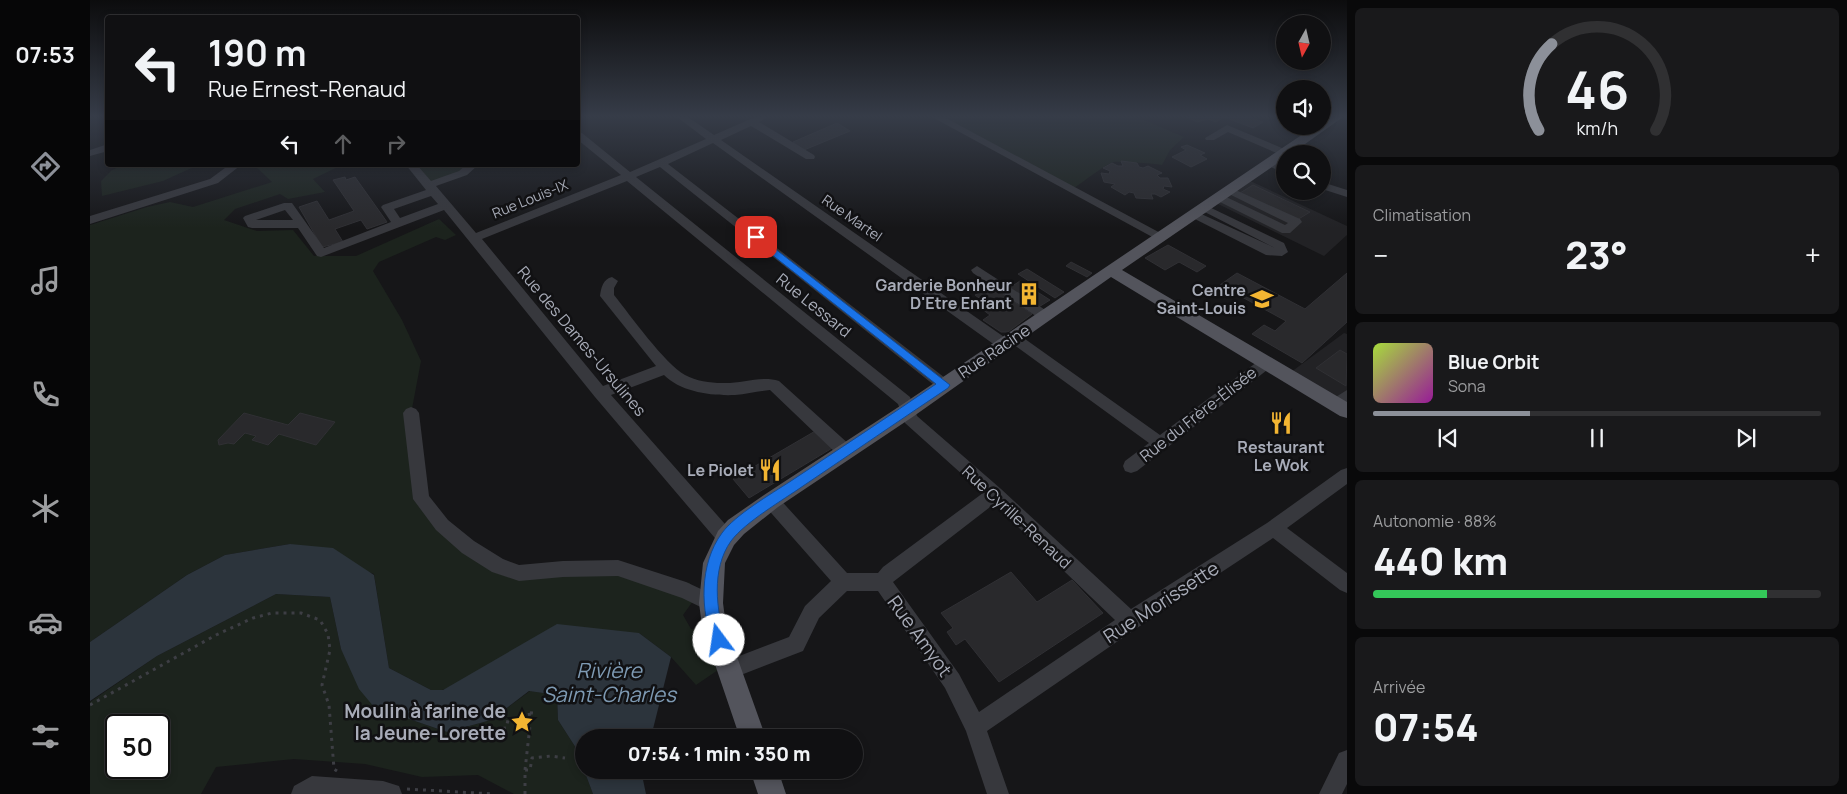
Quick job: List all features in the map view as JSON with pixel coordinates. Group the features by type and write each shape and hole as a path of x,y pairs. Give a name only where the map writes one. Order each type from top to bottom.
{"main road":[{"name":"Rue Racine","path":"750,729 714,626 711,603 714,563 726,538 736,527 771,501 907,411 1198,210 1276,159"},
{"path":"1112,271 1266,363 1343,404"},
{"path":"767,779 772,794"}],"street":[{"name":"Rue Lessard","path":"602,154 905,401 907,411"},
{"name":"Rue Louis-IX","path":"474,238 683,154"},
{"name":"Rue Martel","path":"735,154 1160,444"},
{"path":"806,154 810,157"},
{"path":"1006,154 1160,236"},
{"path":"1270,163 1276,166"},
{"path":"661,164 944,385"},
{"path":"90,220 214,181 233,167"},
{"name":"Rue des Dames-Ursulines","path":"413,167 446,204 600,393 726,538"},
{"path":"398,223 387,207 432,188 463,173 470,167"},
{"path":"1331,188 1347,194"},
{"path":"1224,193 1296,222 1286,230 1224,193"},
{"path":"300,224 321,253 446,204"},
{"path":"1198,210 1280,246 1282,252 1270,252 1198,210"},
{"path":"977,270 1045,316"},
{"path":"612,281 607,288 607,296 673,376 682,382 717,389 737,389 761,384 774,385 784,392 845,451"},
{"name":"Rue du Frère-Élisée","path":"1131,466 1266,363"},
{"path":"600,393 666,368"},
{"name":"Rue Cyrille-Renaud","path":"907,411 910,419 994,494 1130,622"},
{"path":"411,413 421,499 442,525 483,557 498,566 519,573 563,569 618,568 686,591 711,603"},
{"name":"Rue Morissette","path":"975,728 1130,622 1273,528 1347,475"},
{"name":"Rue Amyot","path":"994,494 889,573 883,582 888,592 952,680 975,728 998,794"},
{"path":"771,501 843,582"},
{"path":"1273,528 1347,584"},
{"path":"728,670 796,644 812,612 843,582 883,582"},
{"path":"1330,794 1347,761"},
{"path":"302,794 312,787 383,792 394,791"}],"path":[{"path":"90,705 216,635 253,618 272,613 301,613 320,620 328,634 330,650 322,685 329,705 334,769 344,774"},
{"path":"525,794 525,770 532,708"},
{"path":"495,730 506,728 508,720 531,714"},
{"path":"525,770 530,770 532,758 552,756 565,758"},
{"path":"394,791 494,794"}],"shaded area":[{"path":"1009,154 1168,154 1162,165 1130,162 1111,163 1074,188"},
{"path":"119,167 194,167 163,181 102,196 101,181 112,170"},
{"path":"256,167 338,167 313,179 325,192 288,199 280,194 235,209 224,220 257,231 293,230 314,256 356,256 439,219 456,235 445,240 436,237 379,262 373,271 402,320 421,361 411,414 421,498 495,565 618,568 690,583 693,601 683,615 691,629 702,631 718,670 696,685 671,657 639,633 442,690 431,690 389,668 374,574 290,544 225,555 187,575 90,642 90,225 147,207 170,202 193,207 272,182"},
{"path":"413,167 469,167 429,185"},
{"path":"1246,179 1276,193 1276,200 1291,200 1347,226 1347,235 1324,256 1212,201"},
{"path":"1344,333 1347,334 1347,411 1287,375"},
{"path":"276,594 330,597 341,649 374,707 447,732 491,720 530,691 557,695 558,720 575,746 575,779 587,779 593,794 514,794 478,775 422,777 365,764 294,759 216,767 201,794 90,794 90,702 157,656"}],"water":[{"name":"Rivière Saint-Charles","path":"290,544 333,548 374,575 389,668 431,690 443,690 557,624 639,633 671,657 653,729 575,729 575,746 558,720 557,695 529,691 491,720 447,732 374,707 359,689 341,649 330,597 276,594 157,656 90,701 90,642 187,575 225,555"},
{"path":"587,779 643,779 646,794 593,794"}],"building":[{"path":"1178,154 1202,154 1200,155 1207,159 1191,167 1172,157"},
{"path":"1121,161 1137,163 1139,167 1143,168 1148,166 1162,173 1157,175 1160,178 1168,178 1172,187 1164,186 1163,189 1170,192 1161,197 1151,194 1153,199 1136,198 1134,193 1129,192 1125,195 1111,187 1115,184 1104,182 1101,173 1109,174 1110,171 1103,168 1112,163 1123,166"},
{"path":"345,177 346,180 355,177 387,222 367,229 361,220 335,229 343,242 322,247 299,207 317,201 329,220 354,211 333,180"},
{"path":"1253,185 1276,196 1276,200 1285,200 1310,212 1297,220 1240,193"},
{"path":"1168,245 1206,266 1197,272 1179,262 1165,270 1145,258"},
{"path":"1071,262 1092,273 1087,277 1066,266"},
{"path":"1027,269 1064,292 1055,298 1018,274"},
{"path":"1237,273 1305,309 1347,273 1347,322 1302,363 1252,334 1264,325 1275,331 1286,321 1220,285"},
{"path":"981,279 1032,314 1008,332 1001,332 983,320 990,315 978,306 983,301 975,295 980,293 970,285"},
{"name":"Garderie Bonheur D'Etre Enfant","path":"1020,281 1050,300 1037,308 1008,289"},
{"path":"1340,350 1347,354 1346,386 1316,368"},
{"path":"244,413 288,425 300,413 335,422 316,445 279,434 268,445 252,440 256,436 245,433 234,444 219,445 218,440"},
{"path":"817,430 834,447 749,498 733,479"},
{"path":"1011,572 1037,602 1072,580 1103,613 999,682 965,639 956,645 947,632 953,628 941,613"}],"place":[{"name":"Garderie Bonheur D'Etre Enfant","path":"1029,294"},
{"name":"Centre Saint-Louis","path":"1262,299"},
{"name":"Restaurant Le Wok","path":"1281,423"},
{"name":"Le Piolet","path":"770,470"},
{"name":"Moulin à farine de la Jeune-Lorette","path":"522,722"}],"route":[{"path":"719,640 714,626 710,592 714,563 726,538 736,527 771,501 944,385 756,237"}]}
